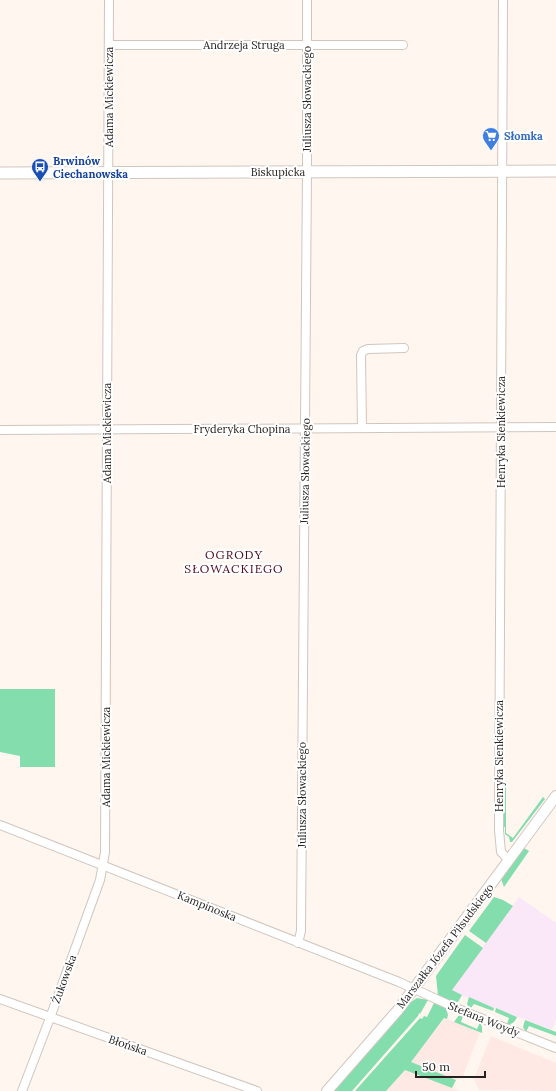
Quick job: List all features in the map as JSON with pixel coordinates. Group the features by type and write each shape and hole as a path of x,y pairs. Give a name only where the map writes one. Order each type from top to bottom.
{"main road":[{"name":"Biskupicka","path":"0,173 556,171"}],"street":[{"name":"Adama Mickiewicza","path":"104,865 108,429 109,0"},
{"name":"Juliusza Słowackiego","path":"298,942 301,931 307,0"},
{"name":"Henryka Sienkiewicza","path":"503,0 499,830 501,852 509,860"},
{"name":"Andrzeja Struga","path":"109,45 403,45"},
{"path":"362,428 361,355 363,351 368,349 404,348"},
{"name":"Fryderyka Chopina","path":"0,430 556,427"},
{"name":"Marszałka Józefa Piłsudskiego","path":"327,1091 382,1030 414,989 556,796"},
{"name":"Kampinoska","path":"0,825 414,989"},
{"name":"Żukowska","path":"22,1091 50,1018 104,865"},
{"name":"Stefana Woydy","path":"414,989 458,1009 556,1048"},
{"name":"Błońska","path":"0,999 257,1091"}],"shaded area":[{"path":"519,897 556,923 556,1020 552,1030 451,991"},
{"path":"445,1018 480,1032 463,1076 456,1080 410,1062"},
{"path":"491,1036 556,1063 556,1091 479,1090 474,1079"},
{"path":"405,1070 420,1075 460,1091 386,1091"}],"green space":[{"path":"0,689 55,689 55,767 20,767 20,756 0,752"},
{"path":"502,786 506,786 506,833 513,838 543,797 545,799 512,842 510,842 509,837 505,834 505,827 502,827"},
{"path":"524,848 529,851 504,887 501,879"},
{"path":"494,897 513,906 486,943 469,931"},
{"path":"465,935 483,948 452,990 462,995 458,1002 453,1003 438,996 436,976"},
{"path":"469,997 494,1008 493,1011 474,1004 470,1009 467,1004"},
{"path":"417,998 428,1000 420,1014 419,1013 352,1091 333,1091 383,1036 408,1004"},
{"path":"434,1003 446,1008 448,1015 447,1019 444,1018 411,1062 456,1080 452,1088 405,1070 386,1091 355,1091 420,1018 422,1019 424,1016 427,1017"},
{"path":"496,1008 517,1017 515,1021 507,1024 509,1018 495,1012"},
{"path":"459,1015 463,1016 461,1022 477,1029 480,1022 482,1033 454,1022"},
{"path":"525,1020 556,1032 556,1036 529,1026 526,1032 523,1027"}],"place":[{"name":"Słomka","path":"491,151"},
{"name":"Brwinów Ciechanowska","path":"40,182"}],"district":[{"name":"OGRODY SŁOWACKIEGO","path":"234,562"}]}
